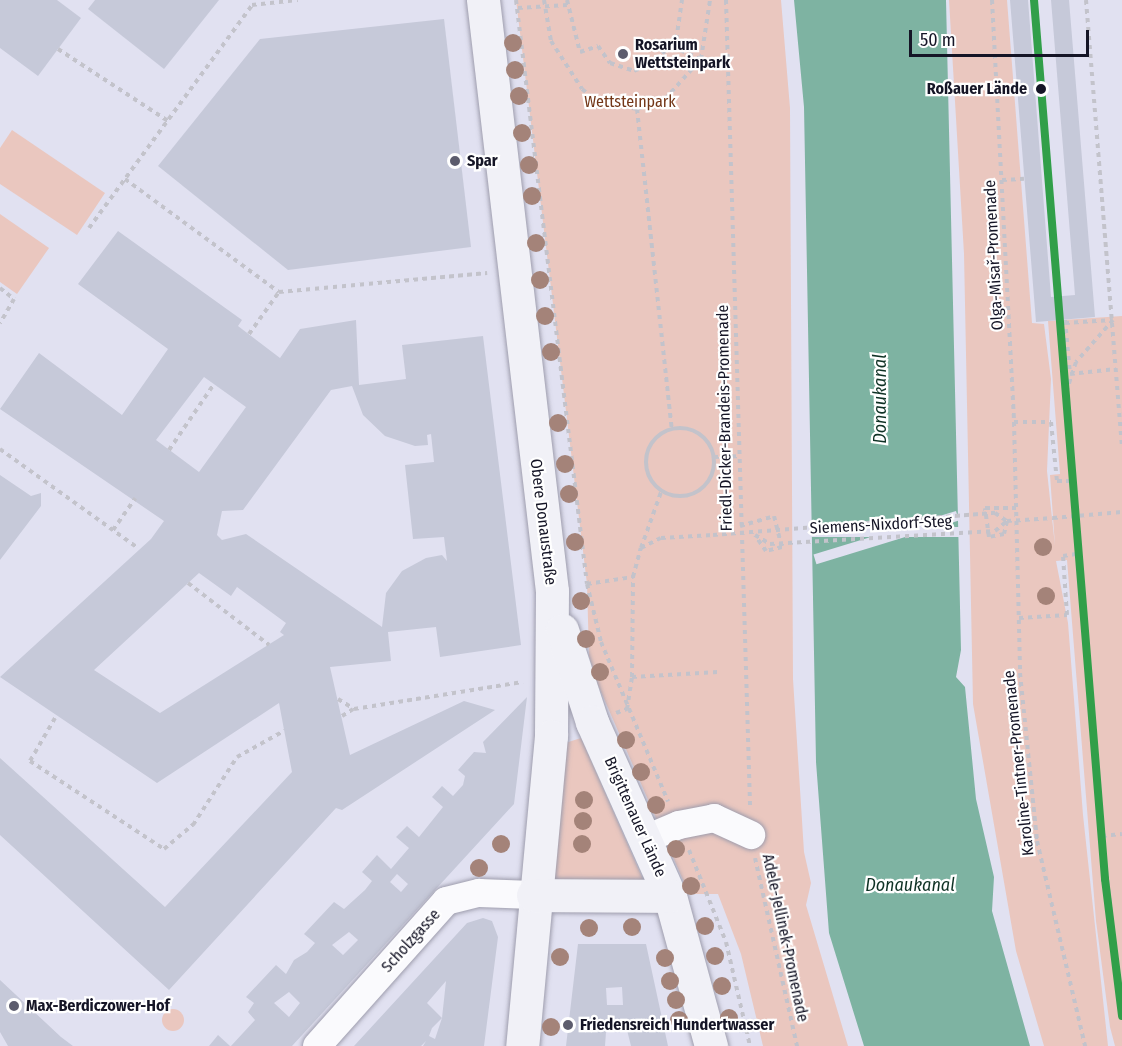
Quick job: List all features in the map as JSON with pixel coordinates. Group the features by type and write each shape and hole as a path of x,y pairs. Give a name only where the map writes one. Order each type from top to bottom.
{"main road":[{"name":"Obere Donaustraße","path":"483,0 552,591 550,736 533,895 522,1046"},
{"name":"Brigittenauer Lände","path":"552,591 572,670 670,896 711,1046"},
{"path":"533,895 670,896"}],"street":[{"path":"646,839 679,825 714,818 751,835"},
{"name":"Scholzgasse","path":"317,1046 446,901 479,893 533,895"}],"path":[{"path":"89,228 252,5 298,0"},
{"path":"516,0 586,584 601,642 627,709 719,920 750,1046"},
{"path":"544,0 551,41 582,89 597,101 637,109 665,99 701,59 710,0"},
{"path":"675,48 682,0"},
{"name":"Friedl-Dicker-Brandeis-Promenade","path":"726,0 737,456 751,835"},
{"name":"Olga-Misař-Promenade","path":"992,0 1014,422 1016,508"},
{"path":"1086,0 1122,445"},
{"path":"518,8 567,3 580,52 598,46 617,67 641,69 669,45 701,59"},
{"path":"58,49 168,121"},
{"path":"637,109 672,429"},
{"path":"124,179 279,292 514,271"},
{"path":"1002,180 1024,179"},
{"path":"0,288 14,299 0,324"},
{"path":"249,334 279,292"},
{"path":"1113,320 1065,322 1070,374 1074,481 1102,836 1122,1005"},
{"path":"1070,374 1113,320"},
{"path":"1070,374 1117,369"},
{"path":"169,450 214,384"},
{"path":"1014,422 1051,422 1057,481 1074,481"},
{"path":"627,709 632,677 633,577 661,492 646,461 650,445 672,429 703,436 714,457 703,487 687,495 661,492"},
{"path":"0,448 138,548"},
{"path":"714,457 737,456"},
{"path":"113,530 135,498"},
{"path":"1006,521 1004,534 988,537 985,507 1016,508"},
{"name":"Karoline-Tintner-Promenade","path":"1016,508 1019,618 1037,841 1085,1046"},
{"name":"Siemens-Nixdorf-Steg","path":"755,535 771,526 983,514 1006,521 1053,518 1077,513 1122,512"},
{"path":"740,526 774,516 782,547 766,551 755,535"},
{"name":"Siemens-Nixdorf-Steg","path":"641,548 661,538 713,535 755,535 782,543 995,531 1006,521"},
{"path":"1019,618 1067,615 1064,556 1081,553"},
{"path":"586,584 633,577"},
{"path":"188,583 269,645"},
{"path":"632,677 718,672"},
{"path":"342,716 354,709 523,682"},
{"path":"338,699 354,709"},
{"path":"55,718 30,761 164,849 193,825 237,757 284,731"},
{"path":"1102,836 1122,834"},
{"name":"Adele-Jellinek-Promenade","path":"751,835 797,1046"}],"green space":[{"name":"Wettsteinpark","path":"516,0 781,0 790,108 793,679 804,852 811,883 806,905 848,1046 763,1046 741,954 718,894 689,894 598,685 589,656 587,584"},
{"path":"949,0 1007,0 1032,323 1044,324 1051,379 1047,471 1055,546 1050,475 1060,474 1048,321 1122,316 1122,1046 1115,1046 1110,1027 1096,921 1067,560 1056,561 1068,623 1083,815 1108,1046 1044,1046 1016,951 973,704 964,254"},
{"path":"12,130 105,193 77,235 0,184 0,148"},
{"path":"0,214 49,248 17,294 0,282"},
{"path":"581,738 646,886 548,889 559,745"},
{"path":"173,1009 181,1012 184,1020 181,1028 173,1031 165,1028 162,1020 165,1012"}],"water":[{"name":"Donaukanal","path":"794,0 946,0 961,650 956,677 965,687 976,799 994,877 992,911 1030,1046 864,1046 829,933 816,762 804,107"}],"pier":[{"path":"956,511 959,521 816,564 814,555"},
{"path":"808,527 959,527 959,537 808,537"}],"building":[{"path":"0,0 57,0 81,18 38,76 0,48"},
{"path":"95,0 219,0 164,69 88,9"},
{"path":"1010,0 1028,0 1051,297 1075,295 1051,0 1069,0 1095,317 1036,322"},
{"path":"444,19 471,247 288,270 158,166 260,39"},
{"path":"118,231 242,320 238,326 280,358 300,329 356,320 359,385 406,379 402,345 483,336 521,645 440,657 436,627 388,632 391,661 330,667 350,755 464,701 495,710 342,810 336,808 169,990 0,835 0,758 165,907 292,772 279,703 157,783 0,677 151,539 164,521 0,409 39,353 122,415 168,349 78,284","holes":["204,377 246,407 199,472 156,440","352,386 363,415 385,436 415,446 428,445 427,435 431,434 434,462 405,465 413,539 444,537 447,561 442,555 426,558 402,571 386,593 382,627 246,534 222,540 217,535 222,511 243,510 331,390","199,573 231,596 237,587 286,623 280,632 284,635 160,713 94,670"]},
{"path":"0,475 31,496 41,493 41,506 0,560"},
{"path":"527,697 514,804 292,1046 231,1046 255,1020 248,1012 254,1003 246,997 276,965 286,974 294,960 307,952 315,943 304,934 334,902 344,909 365,890 372,881 362,872 377,855 391,869 409,848 396,837 407,826 419,837 443,807 432,797 442,786 453,796 463,785 465,776 458,770 474,752 486,753 483,742","holes":["397,874 408,884 401,892 390,882","349,932 358,940 343,955 332,945","289,992 300,1003 289,1017 274,1003"]},
{"path":"483,918 492,921 498,937 484,1046 423,1046 426,1041 421,1046 354,1046 467,923","holes":["446,981 442,1018 427,1003","442,1018 435,1039 429,1036 432,1028"]},
{"path":"578,944 646,944 668,1046 631,1046 627,1030 606,1032 605,1046 566,1046","holes":["622,987 623,1005 607,1005 606,988"]},
{"name":"Max-Berdiczower-Hof","path":"0,980 73,1046 8,1046 0,1032"},
{"path":"218,1035 230,1046 209,1046"}],"transit line":[{"path":"1034,0 1105,879 1122,1016"}],"place":[{"name":"Rosarium Wettsteinpark","path":"623,54"},
{"name":"Roßauer Lände","path":"1041,89"},
{"name":"Spar","path":"455,161"},
{"name":"Max-Berdiczower-Hof","path":"14,1006"},
{"name":"Friedensreich Hundertwasser","path":"568,1025"}]}
